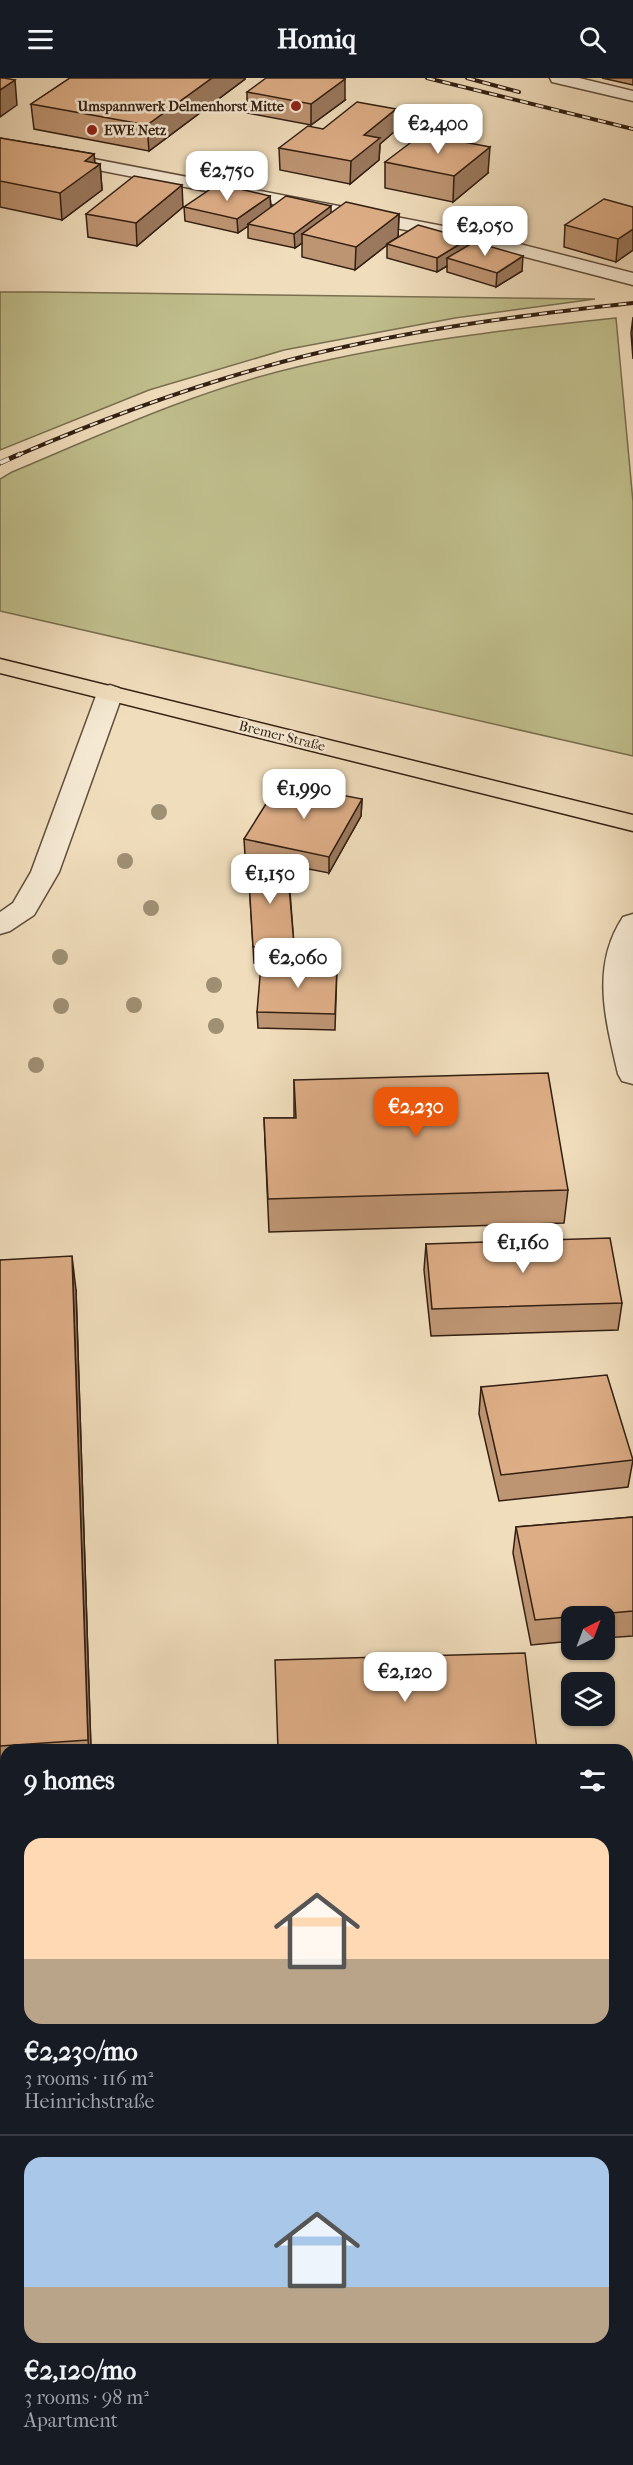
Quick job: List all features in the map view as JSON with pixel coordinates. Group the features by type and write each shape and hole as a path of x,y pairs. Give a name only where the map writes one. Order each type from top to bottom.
{"main road":[{"name":"Bremer Straße","path":"0,666 633,823"}],"street":[{"path":"558,78 633,96"},
{"path":"0,146 469,237 633,279"},
{"path":"0,925 24,909 45,872 110,693"},
{"path":"633,923 619,963 617,1004 633,1074"}],"shaded area":[{"path":"0,292 595,299 455,318 284,350 149,390 0,450"},
{"path":"616,318 633,502 633,756 0,611 0,479 12,472 188,400 297,367 376,350 456,337"}],"building":[{"path":"0,78 4,78 15,80 0,90"},
{"path":"70,78 212,78 147,125 31,104"},
{"path":"266,78 345,79 311,104 247,92"},
{"path":"357,102 396,109 364,135 380,138 351,161 279,148 308,126 323,129"},
{"path":"422,134 490,147 454,176 385,162"},
{"path":"0,138 94,154 85,161 100,164 60,193 0,181"},
{"path":"134,176 182,185 136,223 86,214"},
{"path":"218,184 270,196 237,219 184,207"},
{"path":"286,196 331,206 294,234 248,224"},
{"path":"604,199 633,207 633,229 618,239 565,225"},
{"path":"346,202 399,214 356,247 302,234"},
{"path":"418,225 468,239 437,258 387,244"},
{"path":"474,242 523,256 497,273 447,258"},
{"path":"279,783 362,799 329,857 244,839"},
{"path":"287,863 294,945 253,947 248,864"},
{"path":"261,965 337,966 335,1014 257,1012"},
{"path":"548,1073 568,1190 268,1199 264,1118 296,1118 294,1080"},
{"path":"610,1238 622,1303 432,1309 426,1244"},
{"path":"72,1256 88,1740 0,1744 0,1260"},
{"path":"607,1375 633,1460 501,1475 481,1387"},
{"path":"633,1517 633,1611 615,1613 615,1606 561,1606 561,1618 535,1620 516,1527"},
{"path":"525,1653 536,1744 278,1744 275,1660"}],"railway":[{"path":"427,78 633,129"},
{"path":"467,78 519,92"},
{"path":"16,456 88,426 160,400 309,355 470,324 633,303"},
{"path":"0,463 20,454"}],"place":[{"name":"Umspannwerk Delmenhorst Mitte","path":"296,106"},
{"name":"EWE Netz","path":"92,130"}]}
